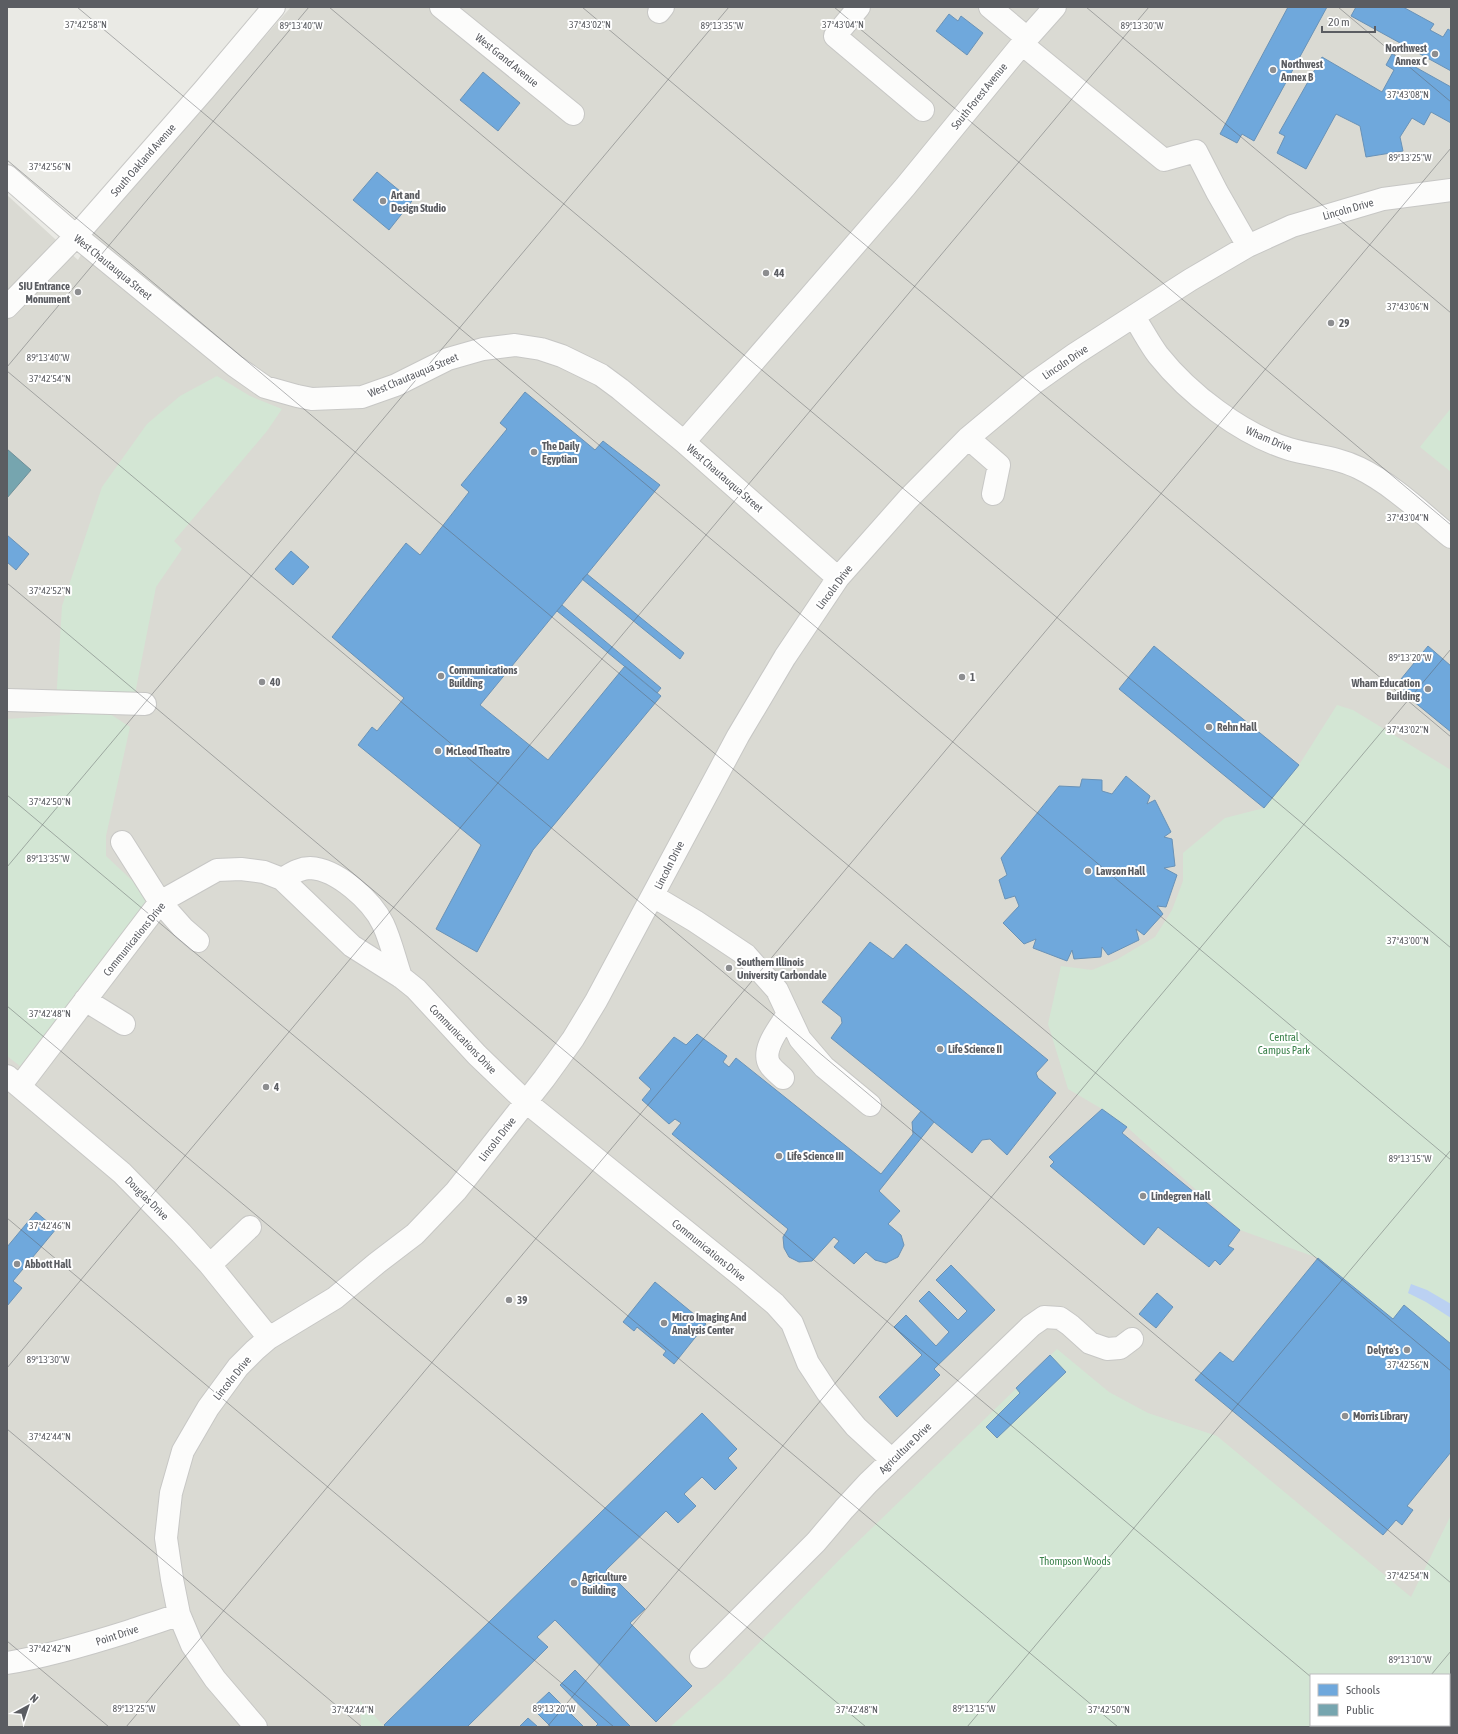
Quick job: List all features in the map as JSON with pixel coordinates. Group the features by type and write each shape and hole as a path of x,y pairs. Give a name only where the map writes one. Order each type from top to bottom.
{"street":[{"name":"South Oakland Avenue","path":"7,307 76,236 204,90 274,7"},
{"path":"859,7 835,36 923,110"},
{"path":"990,7 1024,41 1164,160 1196,151 1217,192 1248,246"},
{"name":"South Forest Avenue","path":"684,442 905,186 1024,41 1055,7"},
{"name":"West Grand Avenue","path":"450,10 573,114"},
{"name":"West Chautauqua Street","path":"7,176 76,236 235,366 265,387 312,399 362,397 396,385 448,359 483,349 516,345 541,349 562,356 601,375 620,389 684,442 838,578"},
{"name":"Lincoln Drive","path":"256,1727 215,1679 203,1662 192,1645 179,1614 166,1538 171,1493 183,1451 208,1408 238,1367 269,1338 335,1298 415,1234 456,1191 526,1102 573,1039 596,1001 738,736 785,657 838,578 908,499 968,438 1034,383 1075,354 1190,280 1248,246 1292,226 1384,199 1451,190"},
{"name":"Wham Drive","path":"1134,317 1157,354 1183,383 1242,427 1289,449 1343,462 1363,470 1382,482 1451,537"},
{"path":"968,438 999,465 993,494"},
{"path":"7,700 145,704"},
{"path":"122,842 160,902 183,928 198,941"},
{"path":"282,879 298,870 310,868 329,872 344,880 358,891 383,923 401,977"},
{"name":"Communications Drive","path":"13,1081 85,1000 160,902 217,870 241,869 264,872 282,879 352,946 401,977 416,989 477,1055 526,1102 775,1304 792,1323 808,1363 827,1392 856,1427 892,1460"},
{"path":"653,896 695,921 746,956 776,990 800,1039 824,1067 870,1105"},
{"path":"85,1000 124,1024"},
{"path":"783,1078 770,1066 766,1057 769,1046 788,1014"},
{"name":"Douglas Drive","path":"13,1081 122,1173 181,1232 210,1265 269,1338"},
{"path":"210,1265 250,1227"},
{"name":"Agriculture Drive","path":"701,1657 816,1542 844,1509 892,1460 1031,1326 1044,1317 1060,1318 1070,1324 1090,1343 1107,1349 1120,1348 1132,1339"},
{"name":"Point Drive","path":"7,1663 38,1658 71,1650 141,1627 162,1622 179,1614"}],"shaded area":[{"name":"Southern Illinois University Carbondale","path":"291,7 1451,7 1451,1727 7,1727 7,195 78,260 101,221"}],"green space":[{"path":"217,376 250,396 282,409 267,431 174,541 182,549 156,587 133,704 56,702 62,606 102,487 147,424 180,396"},
{"path":"1451,408 1451,472 1420,447"},
{"name":"Central Campus Park","path":"1337,705 1353,710 1451,770 1451,1344 1404,1305 1393,1319 1318,1258 1240,1230 1127,1127 1102,1109 1068,1089 1048,1024 1061,966 1092,970 1116,960 1155,937 1172,910 1183,881 1183,853 1225,818 1264,808 1299,765"},
{"path":"107,712 130,727 106,836 106,856 139,887 147,905 20,1066 7,1056 7,719"},
{"name":"Thompson Woods","path":"1057,1349 1109,1392 1148,1413 1217,1436 1411,1597 1451,1515 1451,1727 670,1727 724,1679 842,1557"},
{"path":"360,1701 385,1727 361,1727"}],"water":[{"path":"1411,1284 1427,1290 1451,1304 1451,1318 1426,1302 1408,1293"}],"building: Schools":[{"name":"Northwest Annex B","path":"1288,7 1327,7 1254,141 1242,134 1237,143 1220,134"},
{"name":"Northwest Annex C","path":"1356,7 1403,7 1434,24 1430,30 1443,37 1448,29 1451,31 1451,71 1351,16"},
{"path":"949,14 958,21 961,16 983,33 967,55 936,31"},
{"path":"1392,54 1451,87 1451,123 1431,112 1424,125 1412,118 1400,137 1403,151 1366,157 1360,126 1336,114 1306,169 1277,153 1285,136 1279,133 1322,57 1382,92 1394,70 1386,65"},
{"path":"483,72 520,103 498,131 460,100"},
{"name":"Art and Design Studio","path":"377,172 412,201 389,230 353,200"},
{"name":"Communications Building","path":"525,392 595,450 603,441 660,485 480,705 548,760 625,666 661,696 533,850 477,952 436,929 481,845 358,745 372,727 377,731 404,698 332,637 406,543 420,555 469,492 461,485 507,429 500,423"},
{"path":"7,535 29,554 16,570 7,562"},
{"path":"291,551 309,567 293,585 275,569"},
{"path":"587,574 684,653 680,659 582,579"},
{"path":"562,605 661,688 657,693 557,611"},
{"name":"Rehn Hall","path":"1154,646 1299,765 1264,808 1119,689"},
{"name":"Wham Education Building","path":"1428,646 1451,666 1451,732 1402,692 1408,685 1401,679"},
{"name":"Lawson Hall","path":"1126,776 1150,796 1147,804 1155,800 1171,832 1164,837 1172,839 1175,866 1164,868 1177,875 1166,907 1157,906 1163,914 1144,935 1136,929 1139,940 1108,955 1102,947 1101,957 1074,959 1072,950 1067,961 1033,948 1036,939 1024,944 1003,923 1019,906 1015,896 1005,899 999,880 1007,875 1001,858 1059,786 1080,787 1082,779 1102,780 1102,791 1112,794"},
{"name":"Life Science II","path":"870,942 893,959 906,944 1048,1060 1036,1073 1038,1078 1056,1093 1007,1155 990,1139 982,1140 972,1153 831,1038 842,1023 841,1017 822,1002"},
{"name":"Life Science III","path":"697,1034 727,1056 723,1062 729,1067 736,1058 881,1174 913,1134 912,1122 921,1111 934,1122 879,1191 900,1211 888,1224 901,1235 904,1245 898,1257 886,1263 875,1260 866,1252 854,1264 834,1247 839,1241 834,1237 812,1261 799,1262 789,1257 784,1248 783,1237 788,1229 672,1134 681,1123 675,1119 669,1124 642,1100 651,1089 639,1078 674,1037 686,1045"},
{"name":"Lindegren Hall","path":"1102,1109 1127,1127 1122,1133 1240,1230 1228,1246 1234,1249 1220,1265 1215,1260 1209,1267 1158,1227 1144,1245 1050,1166 1054,1162 1049,1157"},
{"name":"Abbott Hall","path":"36,1212 56,1229 13,1281 22,1288 7,1306 7,1247"},
{"name":"Morris Library","path":"1318,1258 1393,1319 1404,1305 1451,1344 1451,1452 1407,1506 1413,1510 1402,1525 1396,1520 1383,1535 1195,1380 1220,1352 1233,1362"},
{"path":"951,1265 995,1310 934,1369 940,1375 897,1417 879,1397 922,1355 894,1327 906,1315 936,1346 949,1332 919,1301 929,1291 958,1320 967,1311 936,1280"},
{"name":"Micro Imaging And Analysis Center","path":"655,1282 706,1324 674,1364 663,1355 666,1351 637,1327 634,1331 623,1322"},
{"path":"1157,1293 1173,1307 1156,1328 1139,1314"},
{"path":"1050,1355 1066,1372 997,1438 986,1427 1020,1393 1016,1388"},
{"name":"Agriculture Building","path":"702,1413 737,1449 728,1458 737,1468 715,1490 702,1477 684,1494 696,1506 678,1523 666,1511 606,1570 645,1609 630,1623 692,1686 656,1722 555,1620 537,1637 548,1647 467,1727 386,1727 384,1725"},
{"path":"575,1670 630,1726 629,1727 595,1727 598,1724 560,1685"},
{"path":"549,1692 584,1727 551,1727 532,1708"},
{"path":"528,1718 538,1727 519,1727"}],"building: Public":[{"path":"7,449 31,470 7,498"}],"place":[{"name":"Northwest Annex C","path":"1435,54"},
{"name":"Northwest Annex B","path":"1273,70"},
{"name":"Art and Design Studio","path":"383,201"},
{"name":"44","path":"766,273"},
{"name":"SIU Entrance Monument","path":"78,292"},
{"name":"29","path":"1331,323"},
{"name":"The Daily Egyptian","path":"534,452"},
{"name":"Communications Building","path":"441,676"},
{"name":"1","path":"962,677"},
{"name":"40","path":"262,682"},
{"name":"Wham Education Building","path":"1428,689"},
{"name":"Rehn Hall","path":"1209,727"},
{"name":"McLeod Theatre","path":"438,751"},
{"name":"Lawson Hall","path":"1088,871"},
{"name":"Southern Illinois University Carbondale","path":"729,968"},
{"name":"Life Science II","path":"940,1049"},
{"name":"4","path":"266,1087"},
{"name":"Life Science III","path":"779,1156"},
{"name":"Lindegren Hall","path":"1143,1196"},
{"name":"Abbott Hall","path":"17,1264"},
{"name":"39","path":"509,1300"},
{"name":"Micro Imaging And Analysis Center","path":"664,1323"},
{"name":"Delyte's","path":"1407,1350"},
{"name":"Morris Library","path":"1345,1416"},
{"name":"Agriculture Building","path":"574,1583"}]}
